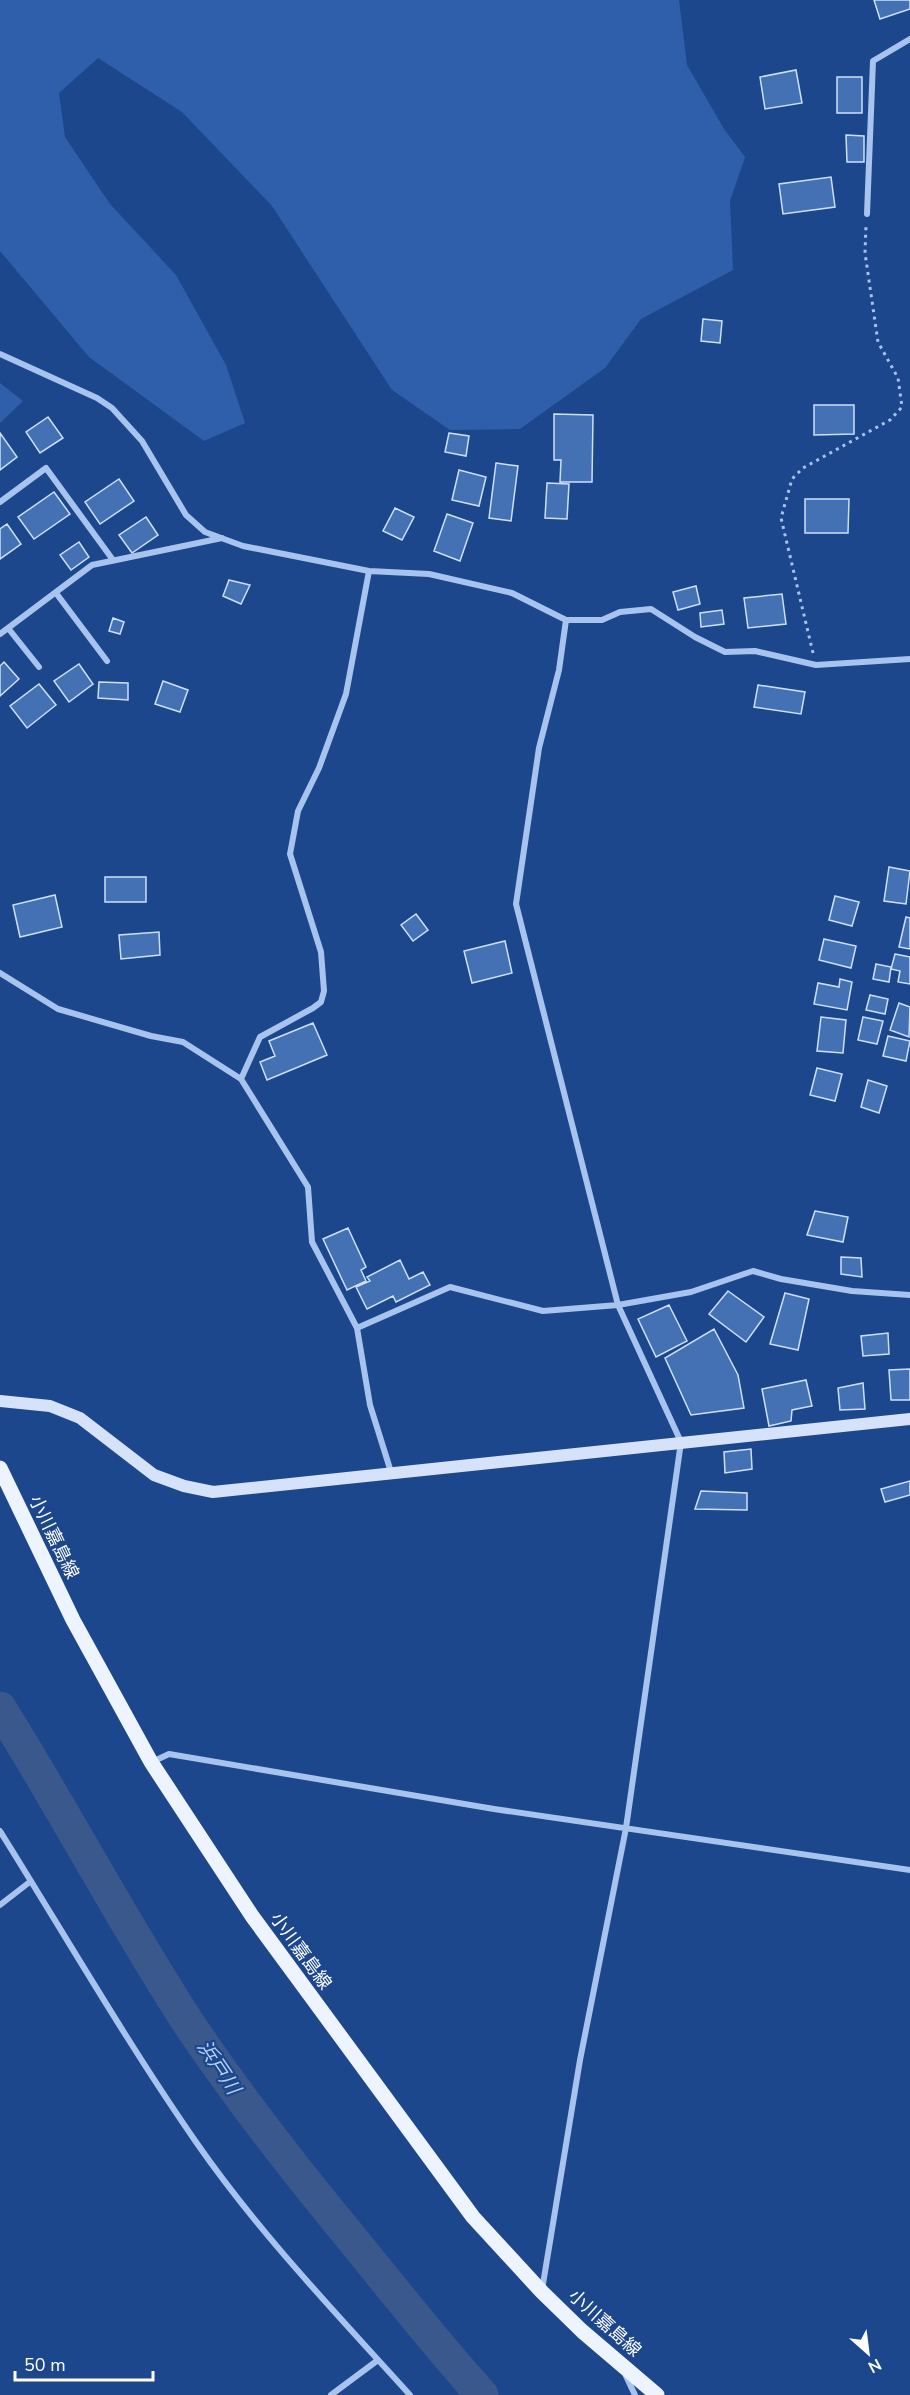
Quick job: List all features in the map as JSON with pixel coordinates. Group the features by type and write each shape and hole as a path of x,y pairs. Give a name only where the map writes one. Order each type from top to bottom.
{"main road":[{"name":"小川嘉島線","path":"0,1468 73,1620 151,1762 252,1916 473,2217 542,2292 582,2331 657,2395"}],"street":[{"path":"867,214 873,61 910,39"},
{"path":"0,354 97,398 112,408 142,441 186,515 205,532 243,546 369,571 429,574 512,593 566,620 602,620 620,612 651,609 695,637 725,652 755,651 816,664 910,659"},
{"path":"0,502 46,468 113,560"},
{"path":"0,634 92,565 223,538"},
{"path":"241,1079 260,1037 313,1008 321,1002 324,991 321,952 290,854 298,811 319,768 346,694 369,571"},
{"path":"56,593 108,661"},
{"path":"542,2292 580,2060 626,1828 681,1442 618,1305 516,904 539,748 559,670 566,620"},
{"path":"8,628 39,667"},
{"path":"0,973 58,1010 110,1022 151,1036 183,1042 241,1079 308,1187 312,1242 357,1328 370,1405 391,1472"},
{"path":"357,1328 450,1287 543,1311 618,1305 691,1292 753,1271 781,1279 852,1291 910,1295"},
{"path":"0,1401 50,1406 80,1418 154,1475 184,1486 213,1492 910,1419"},
{"path":"151,1762 169,1754 494,1809 910,1870"},
{"path":"0,1831 129,2042 197,2144 292,2266 410,2395"},
{"path":"0,1905 31,1881"},
{"path":"331,2395 378,2360"},
{"path":"621,2364 635,2395"}],"path":[{"path":"816,664 781,518 792,479 803,468 890,420 902,407 898,378 878,342 865,253 867,214"}],"shaded area":[{"path":"0,0 679,0 687,65 724,129 745,157 730,201 733,270 641,319 605,368 520,429 450,430 392,390 272,206 182,112 98,58 59,93 65,137 110,204 176,275 226,365 245,423 204,441 89,357 0,251"},
{"path":"0,383 23,401 0,423"}],"building":[{"path":"874,0 910,0 910,9 880,19"},
{"path":"796,70 802,103 765,109 760,77"},
{"path":"837,77 862,77 862,113 837,113"},
{"path":"846,135 864,136 864,162 847,162"},
{"path":"831,177 835,207 783,214 779,184"},
{"path":"703,319 722,321 720,343 701,341"},
{"path":"814,405 854,405 854,434 814,435"},
{"path":"554,414 593,415 592,482 560,482 561,460 554,460"},
{"path":"48,417 63,438 40,453 26,432"},
{"path":"0,433 17,457 0,470"},
{"path":"449,433 469,436 466,456 445,452"},
{"path":"496,463 518,466 511,521 489,518"},
{"path":"459,470 486,477 479,506 452,500"},
{"path":"119,479 134,501 100,524 85,502"},
{"path":"547,483 569,484 567,519 545,518"},
{"path":"54,492 70,514 34,539 18,517"},
{"path":"805,499 849,499 848,533 805,533"},
{"path":"395,508 414,517 402,540 383,531"},
{"path":"447,514 473,523 460,561 434,551"},
{"path":"146,517 158,535 132,553 119,535"},
{"path":"7,524 21,544 0,559 0,529"},
{"path":"79,542 89,557 71,570 60,555"},
{"path":"229,580 250,585 241,604 223,596"},
{"path":"696,586 700,604 678,610 673,592"},
{"path":"782,594 786,624 748,628 744,598"},
{"path":"722,610 724,624 701,627 700,613"},
{"path":"113,618 124,622 120,634 109,631"},
{"path":"4,662 19,679 0,696 0,666"},
{"path":"79,664 93,684 69,702 54,681"},
{"path":"163,681 188,690 180,712 155,704"},
{"path":"99,682 128,683 128,700 98,698"},
{"path":"39,684 56,705 27,728 10,706"},
{"path":"758,685 805,692 801,714 754,707"},
{"path":"889,867 910,871 906,904 884,901"},
{"path":"105,877 146,877 146,902 105,902"},
{"path":"55,895 62,927 20,937 13,905"},
{"path":"835,896 859,902 852,926 829,920"},
{"path":"416,914 428,930 413,941 401,925"},
{"path":"906,917 910,918 910,949 899,947"},
{"path":"159,932 160,955 121,959 119,935"},
{"path":"824,939 856,946 851,968 819,960"},
{"path":"505,941 512,973 472,983 464,951"},
{"path":"895,954 910,957 910,984 898,982 900,971 891,969"},
{"path":"876,964 891,967 889,982 873,979"},
{"path":"840,979 852,982 847,1010 814,1004 818,983 839,987"},
{"path":"870,995 888,999 885,1014 866,1010"},
{"path":"899,1003 910,1007 909,1037 890,1030"},
{"path":"821,1017 846,1020 843,1053 817,1051"},
{"path":"863,1017 883,1021 877,1044 858,1040"},
{"path":"313,1023 327,1055 267,1080 260,1062 275,1056 269,1041"},
{"path":"888,1036 910,1041 906,1061 883,1056"},
{"path":"817,1068 842,1074 835,1101 810,1095"},
{"path":"868,1080 887,1086 879,1113 861,1107"},
{"path":"815,1211 848,1217 843,1242 807,1235"},
{"path":"348,1228 366,1267 361,1270 366,1281 347,1290 323,1239"},
{"path":"841,1257 861,1258 862,1277 841,1274"},
{"path":"400,1260 409,1279 423,1272 430,1285 396,1302 393,1296 367,1309 356,1287 370,1281 367,1277"},
{"path":"728,1291 764,1317 746,1342 709,1314"},
{"path":"785,1293 809,1299 798,1350 770,1344"},
{"path":"669,1305 687,1341 656,1357 638,1319"},
{"path":"714,1329 738,1375 744,1408 691,1415 665,1358"},
{"path":"888,1333 889,1354 863,1356 861,1336"},
{"path":"910,1369 910,1400 891,1400 889,1370"},
{"path":"806,1380 812,1406 792,1410 791,1421 769,1426 762,1389"},
{"path":"863,1383 865,1409 840,1410 838,1388"},
{"path":"751,1449 752,1469 725,1473 724,1452"},
{"path":"910,1481 910,1495 885,1502 881,1489"},
{"path":"701,1491 747,1493 747,1510 695,1509"}],"waterway":[{"name":"浜戸川","path":"0,1708 140,1946 189,2024 246,2105 306,2183 482,2395"}]}
